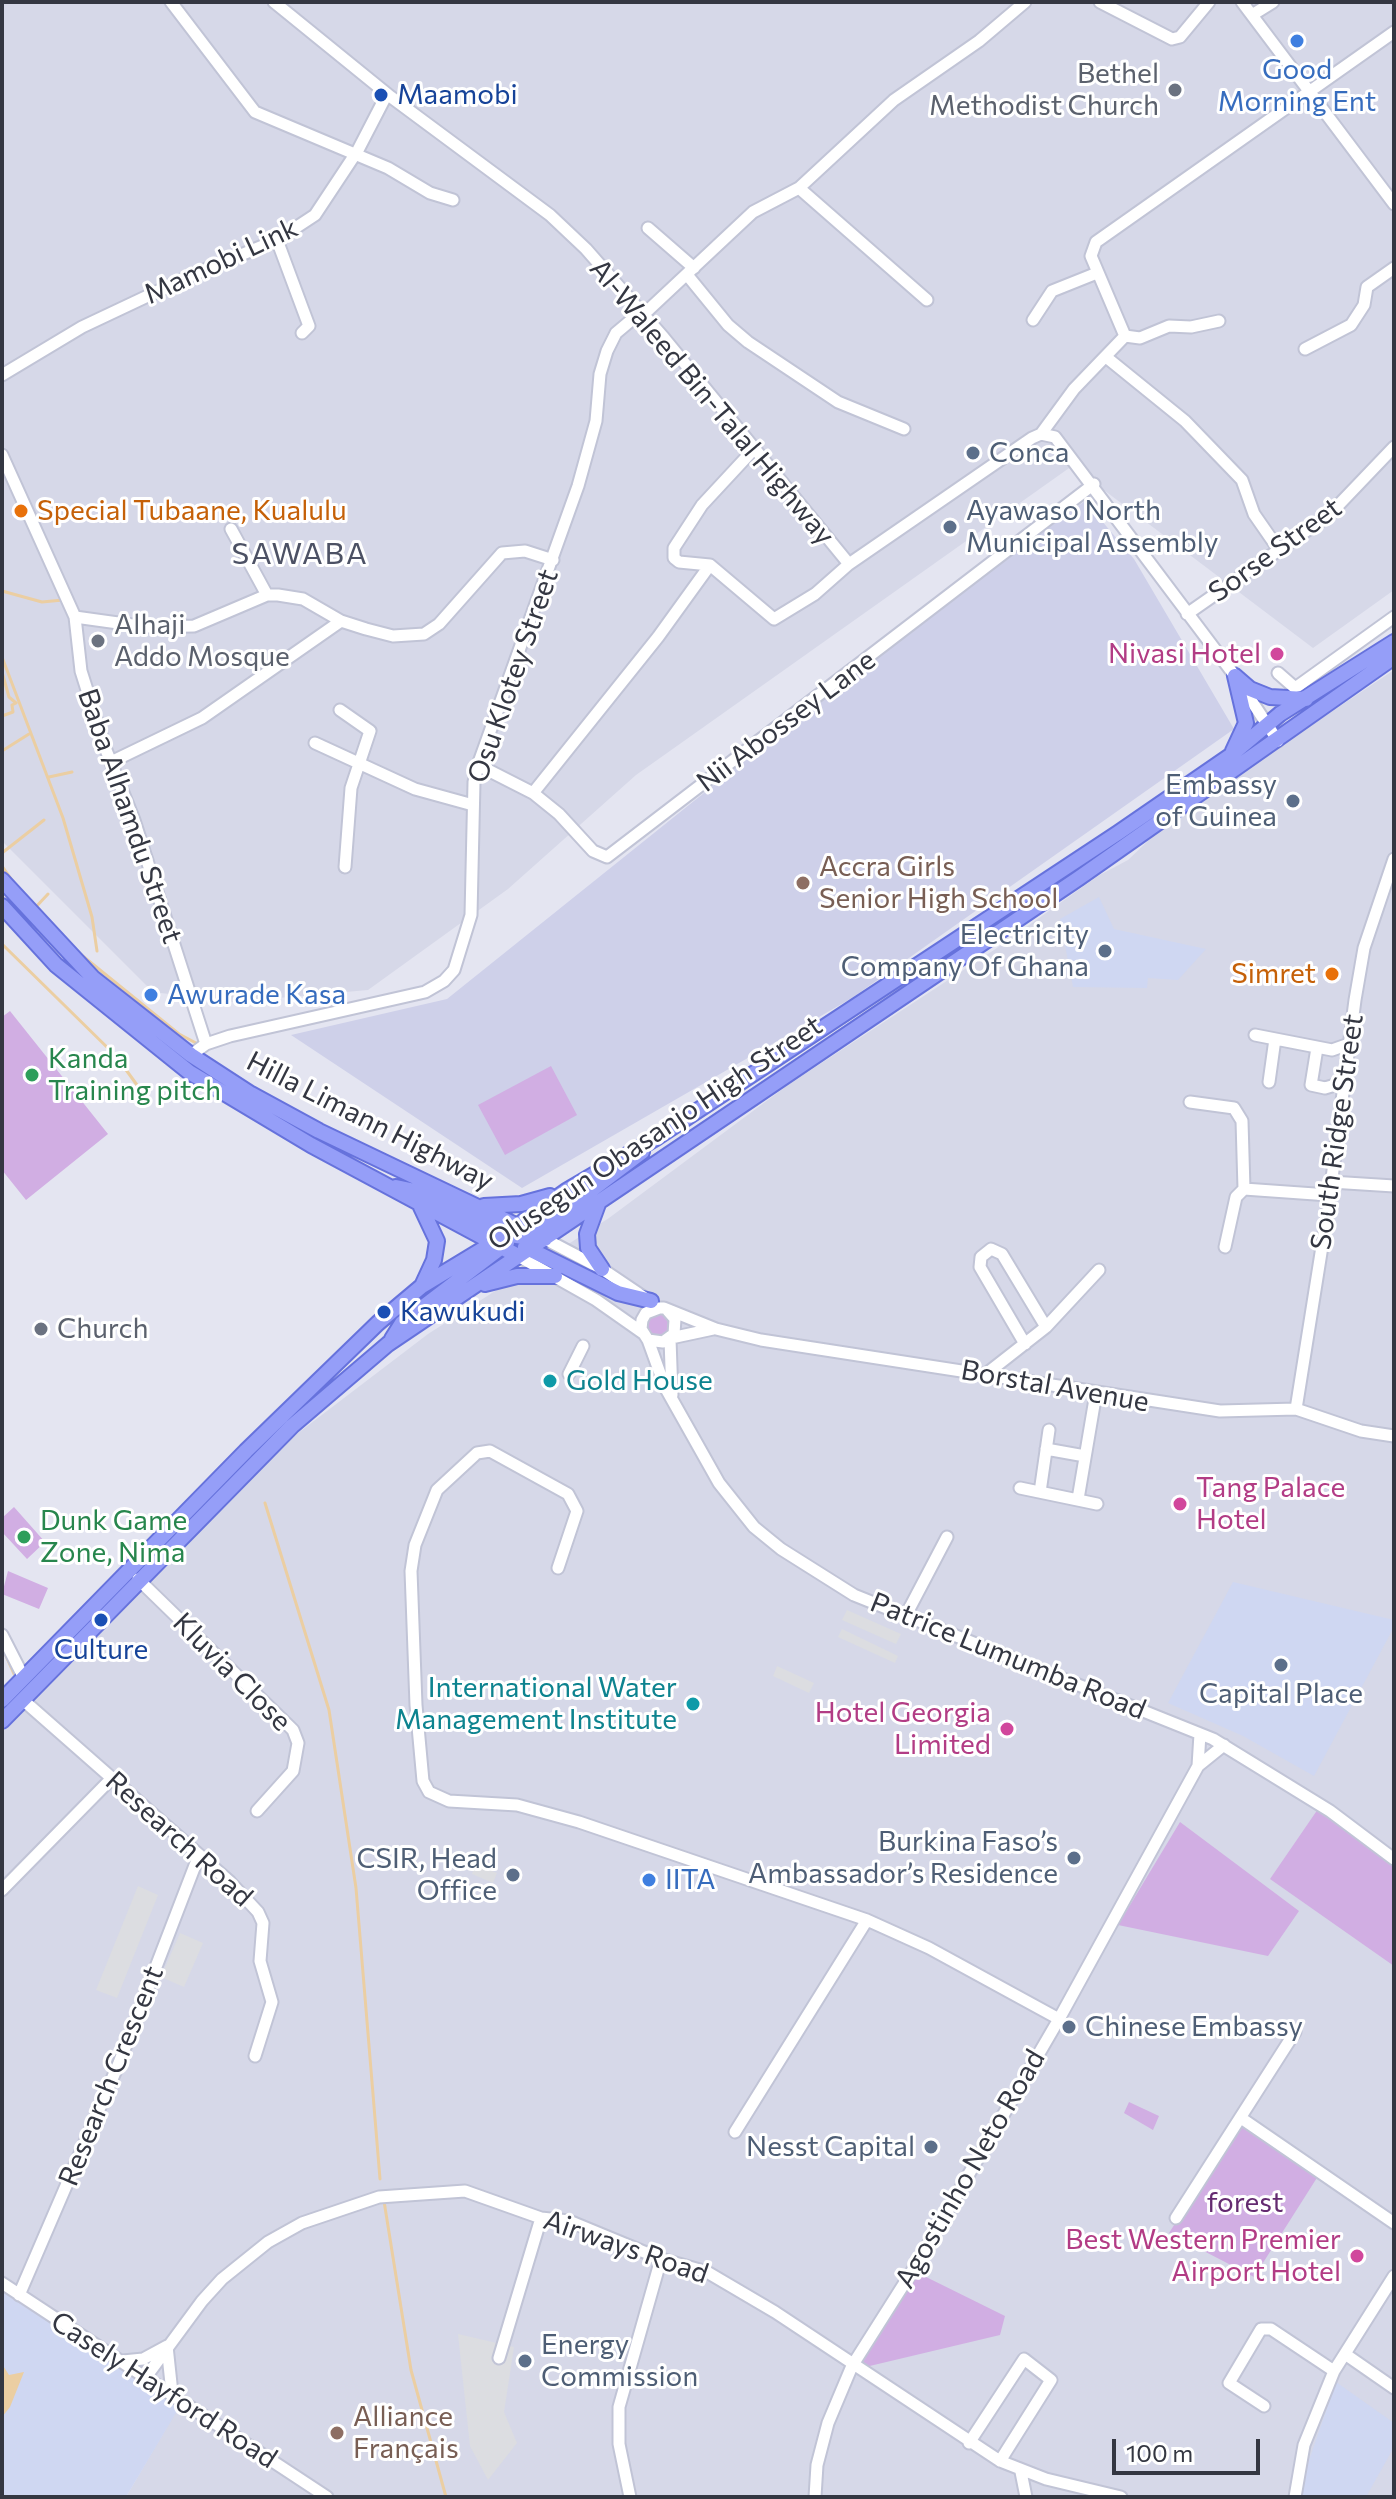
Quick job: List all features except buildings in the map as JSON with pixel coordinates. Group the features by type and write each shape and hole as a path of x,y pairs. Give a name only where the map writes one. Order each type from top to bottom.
{"main road":[{"name":"Olusegun Obasanjo High Street","path":"2,1700 318,1381 422,1286 598,1203 1278,741 1372,672 1393,648"},
{"name":"Olusegun Obasanjo High Street","path":"2,1721 138,1579 292,1426 388,1344 477,1286 566,1191 656,1138 1230,756 1267,725 1306,699 1393,648"},
{"path":"1372,672 1394,665"},
{"path":"1235,676 1250,689 1270,697 1306,699"},
{"path":"1230,756 1246,723 1235,676"},
{"name":"Hilla Limann Highway","path":"2,880 93,978 191,1055 251,1094 319,1131 481,1207 518,1241"},
{"name":"Hilla Limann Highway","path":"2,906 56,965 189,1072 420,1206 518,1241"},
{"path":"388,1344 402,1323 632,1163 656,1138"},
{"path":"389,1186 415,1191 618,1293 659,1307"},
{"path":"481,1207 521,1204 566,1191"},
{"path":"598,1203 587,1234 588,1248 602,1269"},
{"path":"420,1206 437,1241 434,1260 422,1286"},
{"path":"477,1286 517,1276 555,1276"}],"street":[{"path":"171,2 255,112 388,168 430,193 453,200"},
{"name":"Al-Waleed Bin-Talal Highway","path":"274,2 387,94 550,215 642,313 849,564 1041,434"},
{"name":"Osu Klotey Street","path":"191,1055 206,1044 425,992 444,981 461,959 471,915 473,805 478,765 553,560 596,421 600,374 616,333 691,272 753,212 799,188 894,100 979,41 1025,2"},
{"path":"1100,2 1172,39 1180,37 1209,2"},
{"path":"1242,2 1394,204"},
{"path":"1252,15 1273,2"},
{"path":"1125,336 1091,256 1096,242 1394,32"},
{"name":"Mamobi Link","path":"2,375 82,327 190,276 277,240 315,215 354,155 387,94"},
{"path":"799,188 927,300"},
{"path":"648,228 691,272 728,325 748,342 838,402 904,429"},
{"path":"277,240 309,326 302,333"},
{"path":"1305,349 1351,325 1364,305 1367,287 1394,268"},
{"path":"1033,320 1052,291 1097,273"},
{"path":"1125,336 1140,338 1169,326 1191,327 1219,321"},
{"path":"1125,336 1053,413 1041,434 1055,437 1094,484 1235,676 1278,741"},
{"path":"1106,357 1185,421 1242,480 1254,514 1279,550"},
{"name":"Sorse Street","path":"1187,614 1329,515 1394,447"},
{"path":"754,449 702,505 674,548 674,558 679,562 710,565 774,619 815,594 849,564"},
{"name":"Baba Alhamdu Street","path":"2,455 75,617 81,671 134,820 206,1044"},
{"name":"Nii Abossey Lane","path":"478,765 533,793 559,814 593,851 607,857 1094,484"},
{"path":"231,529 267,595"},
{"path":"75,617 147,627 194,626 267,595 303,599 341,621 393,636 424,634 439,624 502,553 525,551 553,560"},
{"path":"533,793 658,637 710,565"},
{"path":"1278,673 1294,687 1298,686 1394,617"},
{"path":"111,762 202,718 341,621"},
{"path":"340,710 370,731 357,761 351,788 345,867"},
{"path":"315,743 415,789 473,805"},
{"name":"South Ridge Street","path":"1296,1409 1364,948 1394,859"},
{"path":"1255,1035 1332,1050 1349,1044"},
{"path":"1269,1082 1275,1039"},
{"path":"1317,1048 1311,1085 1325,1088 1345,1082"},
{"path":"1190,1102 1234,1108 1239,1115 1244,1189 1236,1197 1225,1247"},
{"path":"1331,1182 1394,1186"},
{"path":"1244,1189 1329,1195"},
{"path":"518,1241 602,1269 659,1307 676,1324 670,1338 659,1343 646,1336 555,1276 518,1241"},
{"path":"1025,1344 980,1267 981,1257 991,1249 1002,1254 1046,1327"},
{"path":"986,1374 1046,1327 1099,1270"},
{"path":"646,1336 644,1316 659,1307"},
{"name":"Borstal Avenue","path":"659,1307 716,1329 761,1340 1220,1411 1296,1409 1361,1431 1394,1436"},
{"name":"Borstal Avenue","path":"670,1338 716,1329"},
{"name":"Patrice Lumumba Road","path":"646,1336 672,1399 719,1483 754,1527 814,1571 854,1595 1224,1745 1330,1811 1394,1859"},
{"name":"Patrice Lumumba Road","path":"670,1338 672,1399"},
{"path":"569,1374 583,1346"},
{"path":"1078,1499 1096,1393"},
{"path":"1040,1492 1049,1430"},
{"path":"1046,1449 1085,1456"},
{"path":"558,1568 577,1511 568,1494 490,1451 477,1453 437,1490 415,1545 411,1571 416,1705 423,1781 429,1792 449,1801 517,1805 579,1822 867,1920 929,1948 1059,2019"},
{"path":"1020,1488 1097,1504"},
{"path":"906,1615 947,1537"},
{"name":"Kluvia Close","path":"138,1579 293,1730 298,1743 293,1771 257,1811"},
{"path":"2,1635 24,1678"},
{"name":"Research Road","path":"23,1700 199,1855 258,1912 263,1923 260,1961 272,2002 255,2056"},
{"name":"Agostinho Neto Road","path":"1198,1766 1200,1734"},
{"name":"Agostinho Neto Road","path":"815,2497 817,2465 828,2423 852,2366 916,2265 1059,2019 1198,1766 1224,1745"},
{"path":"2,1890 112,1778"},
{"name":"Research Crescent","path":"19,2295 108,2091 199,1855"},
{"path":"735,2132 867,1920"},
{"path":"1176,2218 1295,2032"},
{"path":"1241,2118 1394,2223"},
{"name":"Airways Road","path":"146,2377 212,2290 243,2260 302,2223 379,2197 465,2191 541,2218 569,2221 661,2259 707,2272 775,2312 852,2366 1000,2461 1021,2472 1121,2497"},
{"path":"499,2358 541,2218"},
{"path":"630,2497 619,2444 619,2407 661,2259"},
{"path":"1295,2497 1304,2445 1334,2371 1394,2276"},
{"name":"Casely Hayford Road","path":"2,2283 327,2497"},
{"path":"1264,2406 1229,2383 1261,2329 1271,2329 1334,2371"},
{"path":"123,2361 143,2359 167,2346 172,2393"},
{"path":"1345,2354 1394,2388"},
{"path":"969,2443 1024,2359 1051,2380 1000,2461"},
{"path":"1021,2472 1026,2497"}],"shaded area":[{"path":"2,2 1394,2 1394,590 1313,648 1072,466 636,775 508,889 368,990 233,1002 153,992 2,841"},
{"name":"Accra Girls Senior High School","path":"1085,501 1134,559 1234,729 852,998 522,1188 291,1035 447,999 886,647"},
{"path":"1394,670 1394,2497 126,2497 179,2406 2,2290 2,1731 285,1443 428,1334 609,1218 788,1085 994,950 1098,876 1128,860 1171,819"},
{"path":"1099,897 1114,929 1206,949 1178,980 1148,978 1147,988 1073,987 1060,919"},
{"name":"Capital Place","path":"1233,1582 1394,1620 1394,1627 1314,1776 1243,1736 1168,1703"},
{"path":"847,1610 901,1634 896,1644 842,1620"},
{"path":"842,1629 898,1656 895,1663 838,1637"},
{"path":"777,1666 814,1683 809,1693 773,1676"},
{"path":"475,1864 497,1873 493,1883 472,1874"},
{"path":"138,1886 158,1895 117,1998 96,1990"},
{"path":"180,1933 203,1943 184,1987 161,1977"},
{"path":"2,2290 180,2406 126,2497 2,2497"},
{"path":"458,2334 514,2347 504,2412 517,2443 488,2480 470,2446"},
{"path":"2,2364 9,2375 24,2372 10,2407 2,2417"},
{"path":"1336,2382 1394,2423 1394,2447 1366,2497 1301,2497 1306,2469"}],"green space":[{"name":"Kanda Training pitch","path":"10,1011 108,1134 26,1200 2,1170 2,1017"},
{"path":"551,1066 577,1115 505,1155 478,1105"},
{"path":"658,1313 667,1316 670,1325 667,1334 658,1337 649,1334 646,1325 649,1316"},
{"name":"Dunk Game Zone, Nima","path":"14,1507 45,1542 27,1559 2,1532 2,1518"},
{"path":"8,1571 48,1588 39,1609 2,1594"},
{"path":"1318,1809 1394,1864 1394,1966 1270,1879"},
{"path":"1180,1822 1299,1911 1268,1956 1118,1925"},
{"path":"1129,2102 1159,2116 1153,2130 1124,2113"},
{"name":"forest","path":"1242,2120 1320,2173 1254,2277 1169,2233"},
{"path":"916,2272 1005,2316 1000,2335 857,2369"}],"waterway":[{"path":"2,591 42,602 63,600"},
{"path":"2,657 63,818 92,917 97,951"},
{"path":"2,672 9,697 16,703 12,705 13,712 2,716"},
{"path":"2,751 29,734"},
{"path":"49,777 72,772"},
{"path":"2,853 44,820"},
{"path":"2,866 14,883"},
{"path":"34,909 48,894"},
{"path":"2,944 116,1056 137,1085"},
{"path":"79,953 179,1034 196,1043"},
{"path":"265,1503 329,1710 356,1888 380,2179"},
{"path":"2,1647 14,1674"},
{"path":"384,2201 411,2370 446,2497"}],"place":[{"name":"Good Morning Ent","path":"1297,41"},
{"name":"Bethel Methodist Church","path":"1175,90"},
{"name":"Maamobi","path":"381,95"},
{"name":"Conca","path":"973,453"},
{"name":"Special Tubaane, Kualulu","path":"21,511"},
{"name":"Ayawaso North Municipal Assembly","path":"950,527"},
{"name":"Alhaji Addo Mosque","path":"98,641"},
{"name":"Nivasi Hotel","path":"1277,654"},
{"name":"Embassy of Guinea","path":"1293,801"},
{"name":"Accra Girls Senior High School","path":"803,883"},
{"name":"Electricity Company Of Ghana","path":"1105,951"},
{"name":"Simret","path":"1332,974"},
{"name":"Awurade Kasa","path":"151,995"},
{"name":"Kanda Training pitch","path":"32,1075"},
{"name":"Kawukudi","path":"384,1312"},
{"name":"Church","path":"41,1329"},
{"name":"Gold House","path":"550,1381"},
{"name":"Tang Palace Hotel","path":"1180,1504"},
{"name":"Dunk Game Zone, Nima","path":"24,1537"},
{"name":"Culture","path":"101,1620"},
{"name":"Capital Place","path":"1281,1665"},
{"name":"International Water Management Institute","path":"693,1704"},
{"name":"Hotel Georgia Limited","path":"1007,1729"},
{"name":"Burkina Faso’s Ambassador’s Residence","path":"1074,1858"},
{"name":"CSIR, Head Office","path":"513,1875"},
{"name":"IITA","path":"649,1880"},
{"name":"Chinese Embassy","path":"1069,2027"},
{"name":"Nesst Capital","path":"931,2147"},
{"name":"Best Western Premier Airport Hotel","path":"1357,2256"},
{"name":"Energy Commission","path":"525,2361"},
{"name":"Alliance Français","path":"337,2433"}],"district":[{"name":"SAWABA","path":"300,554"}]}
